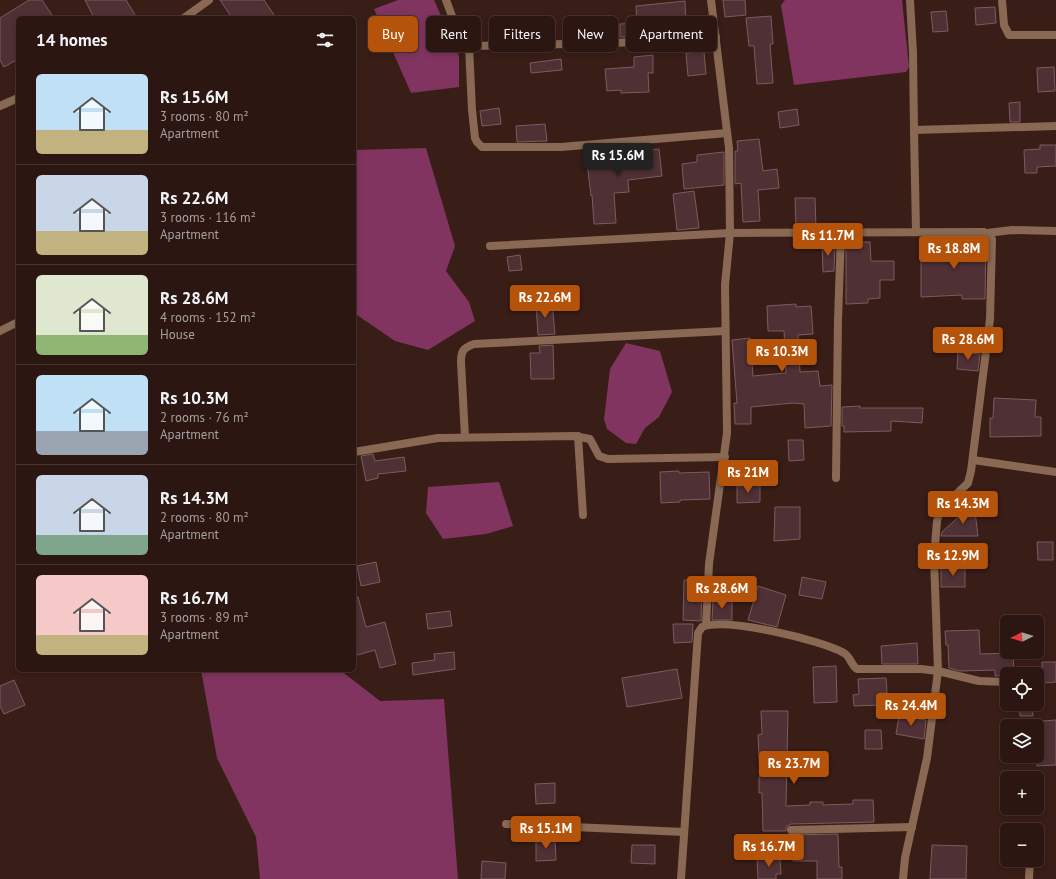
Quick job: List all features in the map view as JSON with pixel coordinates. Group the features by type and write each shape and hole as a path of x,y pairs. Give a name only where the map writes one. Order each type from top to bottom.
{"street":[{"path":"187,16 209,0"},
{"path":"446,0 452,16"},
{"path":"711,0 713,16"},
{"path":"910,0 914,53 916,232"},
{"path":"1002,0 1004,25 1009,35 1056,35"},
{"path":"481,46 626,42"},
{"path":"706,625 709,564 725,457 728,416 725,331 725,270 730,233 730,178 727,133 717,46"},
{"path":"469,52 472,110 477,142 482,147 561,147 727,133"},
{"path":"0,106 16,99"},
{"path":"914,130 1056,126"},
{"path":"490,246 730,233 987,233 1012,230 1056,231"},
{"path":"836,478 838,320 841,233"},
{"path":"903,879 905,858 927,758 938,671 934,558 935,533 940,510 968,483 973,460 992,300 992,239 987,233"},
{"path":"0,331 16,323"},
{"path":"465,437 461,353 466,347 474,344 725,331"},
{"path":"356,452 426,439 465,437 578,436 590,439 599,456 608,459 725,457"},
{"path":"578,436 583,515"},
{"path":"973,460 1056,472"},
{"path":"681,879 698,633 702,626 761,628 791,636 843,652 858,669 938,671 979,681 1000,682"},
{"path":"506,824 684,832"},
{"path":"791,830 912,827"},
{"path":"1029,879 1030,867"}],"shaded area":[{"path":"398,0 434,0 441,16 426,16 426,52 457,52 459,56 459,87 411,93 393,52 418,52 418,16 377,16 374,9"},
{"path":"785,0 902,0 909,67 906,72 794,85 781,5"},
{"path":"426,148 455,246 446,271 469,302 475,321 428,350 395,341 356,314 356,150"},
{"path":"626,343 660,351 672,392 659,417 645,428 636,444 626,443 607,429 604,419 610,369"},
{"path":"499,482 513,526 486,534 443,539 426,513 428,487"},
{"path":"201,672 343,672 380,701 444,699 458,879 260,879 256,837 217,758"}],"building":[{"path":"29,0 42,0 53,16 16,16 16,60 4,67 0,60 0,18"},
{"path":"85,0 126,0 136,16 93,16"},
{"path":"220,0 264,0 275,16 231,16"},
{"path":"723,0 745,0 746,15 725,17"},
{"path":"685,1 686,16 637,16 636,6"},
{"path":"995,7 996,23 976,25 975,8"},
{"path":"946,11 948,31 933,32 931,12"},
{"path":"771,16 773,44 770,44 773,83 757,84 754,46 749,46 746,18"},
{"path":"620,24 626,24 626,37 620,37"},
{"path":"704,52 706,74 688,76 686,53"},
{"path":"653,55 653,73 648,73 649,92 621,93 621,90 607,91 605,69 634,67 634,57"},
{"path":"561,59 562,70 531,73 530,63"},
{"path":"1054,67 1055,91 1038,92 1037,68"},
{"path":"1020,102 1020,122 1010,122 1009,103"},
{"path":"499,108 501,124 482,126 480,111"},
{"path":"797,109 799,125 780,128 778,112"},
{"path":"545,124 547,141 517,142 516,126"},
{"path":"759,139 763,171 777,169 779,188 758,190 760,221 743,222 741,183 735,184 735,151 738,151 737,141"},
{"path":"1040,145 1056,145 1056,166 1037,167 1037,173 1025,173 1024,150 1040,149"},
{"path":"637,149 637,151 659,149 662,176 628,180 629,192 614,193 616,223 594,224 592,195 591,196 586,154"},
{"path":"724,152 724,185 684,189 682,164 697,162 697,155"},
{"path":"694,191 699,228 677,230 673,194"},
{"path":"795,198 815,198 816,227 796,227"},
{"path":"936,240 937,245 986,241 985,299 962,299 962,295 921,297 921,241"},
{"path":"822,242 835,243 834,271 823,272"},
{"path":"846,242 870,242 871,261 894,261 894,280 880,280 880,298 868,299 868,303 846,304"},
{"path":"520,255 522,270 509,271 507,257"},
{"path":"552,302 555,334 538,335 536,304"},
{"path":"796,304 796,307 811,306 813,334 798,335 800,372 818,371 820,386 832,385 831,426 805,428 804,404 793,403 751,407 751,424 735,424 734,403 737,403 732,340 750,338 753,376 786,373 784,331 768,331 767,306"},
{"path":"553,345 554,379 531,379 530,353 540,353 539,346"},
{"path":"958,352 980,354 978,371 957,369"},
{"path":"994,398 1036,400 1035,417 1041,417 1041,436 990,437 990,418 993,418"},
{"path":"860,406 860,408 923,408 922,423 891,421 891,431 844,432 844,426 842,426 842,407"},
{"path":"788,440 803,440 804,460 789,461"},
{"path":"373,454 375,461 404,457 406,471 378,474 378,478 366,481 361,456"},
{"path":"679,471 679,473 709,472 710,499 680,500 680,502 661,503 660,472"},
{"path":"760,485 760,502 737,503 737,486"},
{"path":"974,503 978,536 941,536 942,532"},
{"path":"775,507 800,507 800,539 774,541"},
{"path":"1037,542 1053,542 1053,560 1038,560"},
{"path":"376,562 380,582 361,586 357,566"},
{"path":"941,567 965,567 965,587 941,587"},
{"path":"802,577 826,582 822,599 799,595"},
{"path":"684,580 702,580 701,621 683,620"},
{"path":"758,586 786,595 777,627 748,620"},
{"path":"356,597 358,597 366,627 385,622 396,664 380,668 375,650 356,655"},
{"path":"713,599 732,600 732,620 712,620"},
{"path":"450,611 452,626 428,629 426,614"},
{"path":"673,624 693,624 692,642 674,643"},
{"path":"979,630 980,654 1000,653 1000,659 1013,659 1014,667 1000,667 1000,675 995,676 995,670 960,671 949,668 948,645 946,645 945,631"},
{"path":"917,643 918,664 882,664 881,646"},
{"path":"454,652 455,669 413,675 412,663 435,660 434,654"},
{"path":"1042,662 1056,662 1056,682 1044,683 1044,667 1042,667"},
{"path":"836,666 837,702 814,703 813,667"},
{"path":"677,669 682,698 627,707 622,678"},
{"path":"886,678 887,693 880,693 880,705 854,706 853,695 859,694 858,679"},
{"path":"14,680 25,705 4,714 0,706 0,686"},
{"path":"761,711 788,711 786,806 810,805 810,802 823,802 823,805 853,804 853,800 873,800 874,822 791,824 786,827 786,831 763,831 762,793 759,793 760,777 758,735 762,734"},
{"path":"1020,711 1033,711 1033,716 1020,716"},
{"path":"899,716 926,720 924,739 896,734"},
{"path":"1056,720 1056,765 1037,766 1037,763 1044,763 1044,721"},
{"path":"865,730 881,730 882,749 865,749"},
{"path":"555,783 555,803 536,804 535,784"},
{"path":"838,834 839,867 842,867 842,879 817,879 817,861 793,861 792,835"},
{"path":"555,839 556,860 536,861 536,840"},
{"path":"632,845 655,845 655,864 631,863"},
{"path":"932,845 967,846 966,879 930,879"},
{"path":"780,857 781,874 776,874 776,879 758,879 757,858"},
{"path":"482,861 506,863 505,879 481,879"}]}
